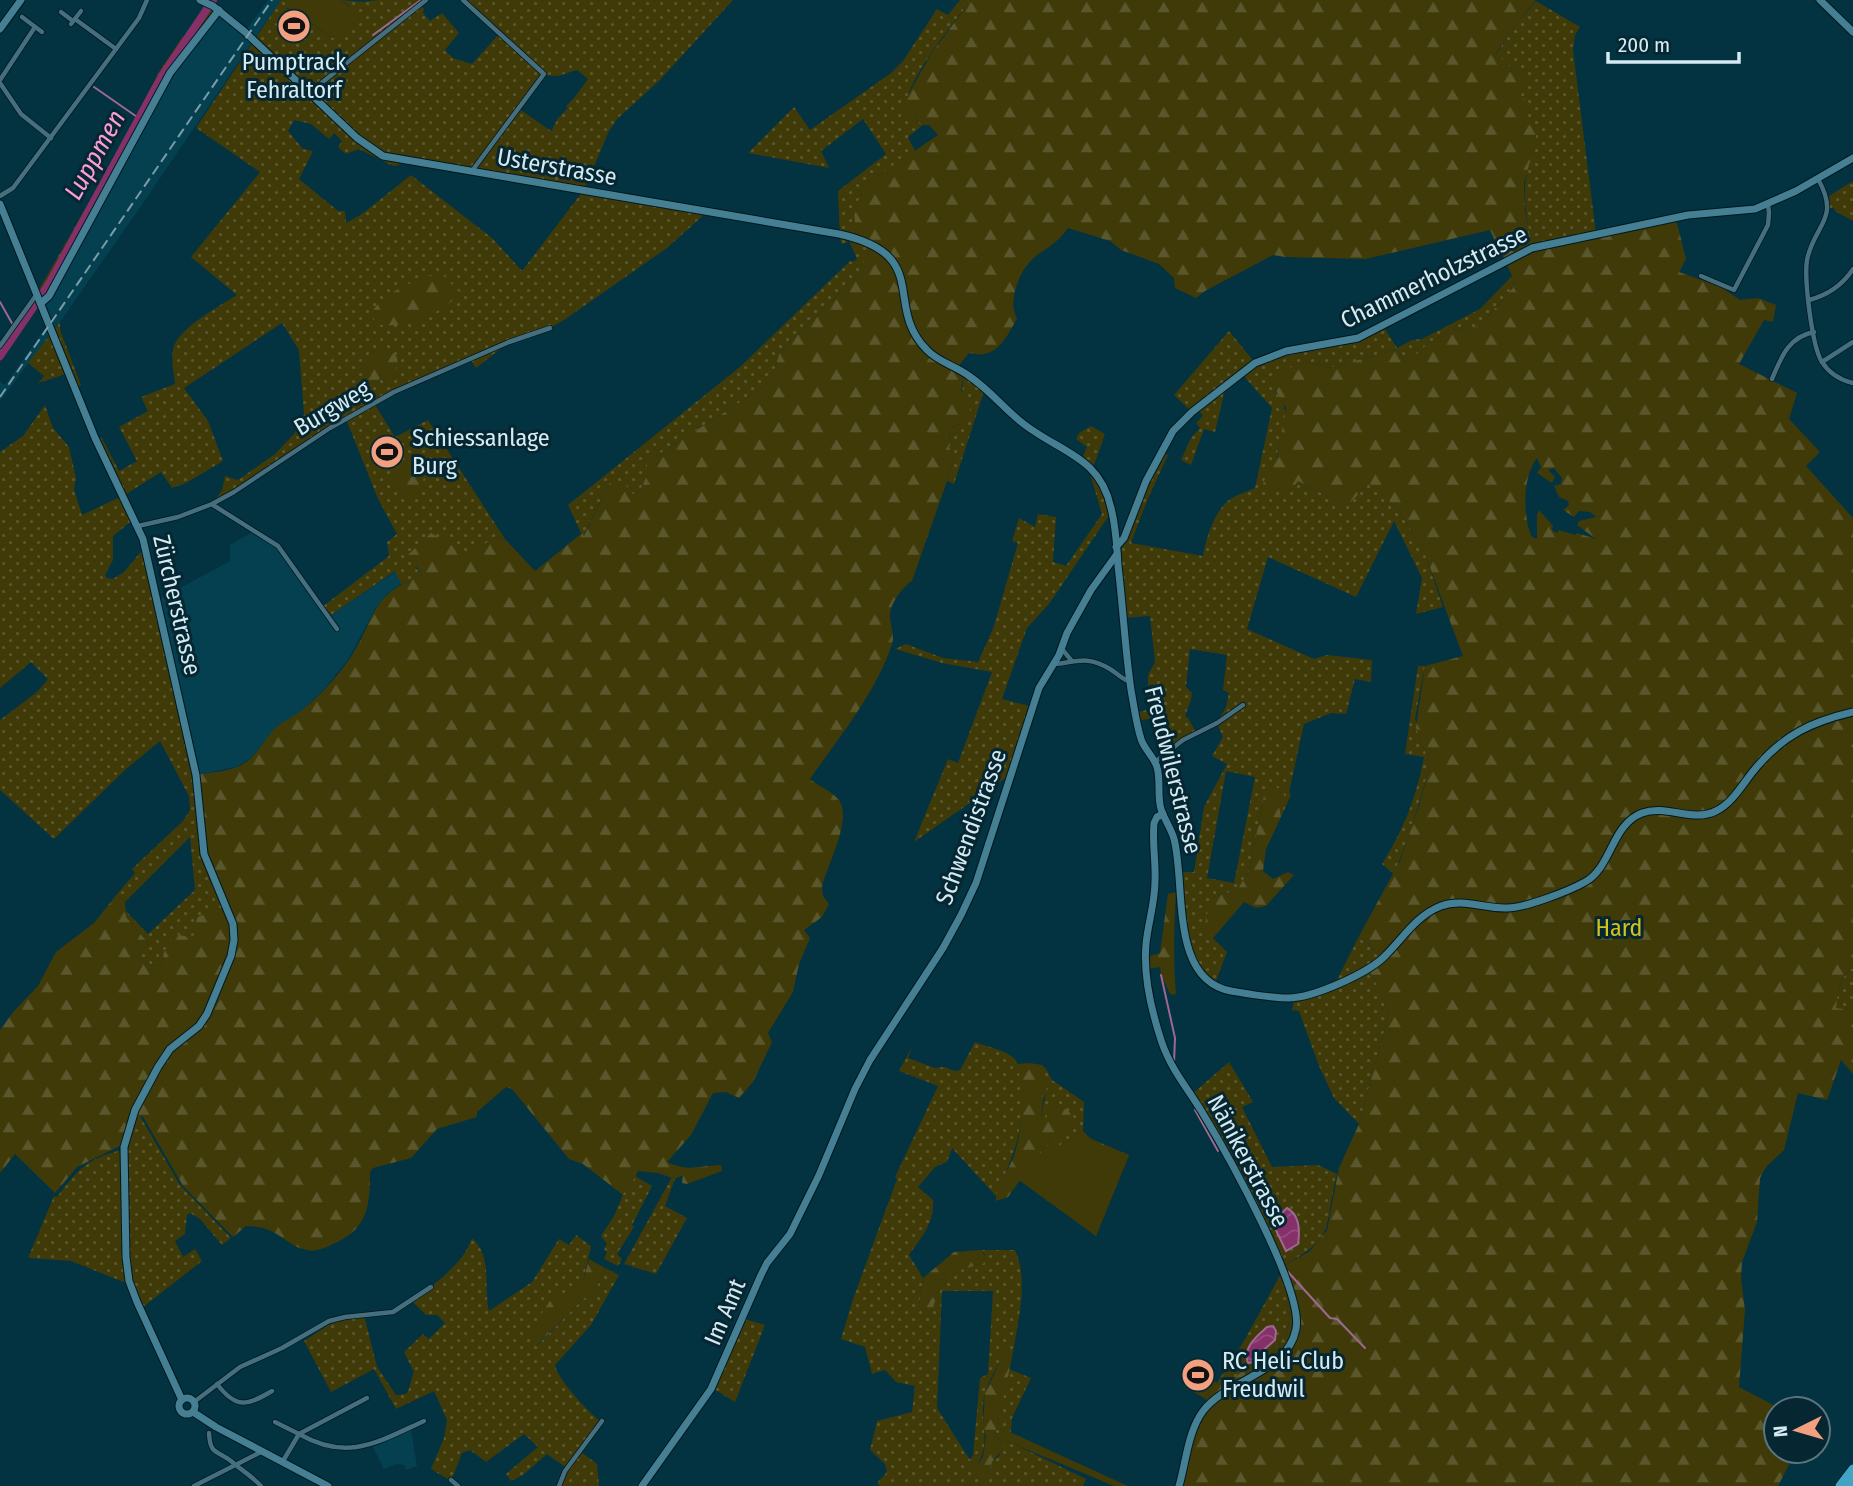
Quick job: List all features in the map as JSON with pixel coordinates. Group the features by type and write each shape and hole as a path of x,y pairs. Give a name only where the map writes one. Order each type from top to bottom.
{"highway":[{"path":"1840,1486 1853,1469"},
{"path":"1848,1486 1853,1479"}],"street":[{"path":"0,29 21,0"},
{"path":"0,196 13,188 51,138 139,18 147,0"},
{"name":"Usterstrasse","path":"200,0 248,35 357,138 383,156 861,239 881,249 896,266 911,322"},
{"path":"309,93 426,0"},
{"path":"463,0 544,74 472,172"},
{"path":"1820,0 1847,21 1853,32"},
{"path":"0,346 15,325 55,285 170,73 213,7"},
{"path":"73,21 81,11"},
{"path":"61,12 116,49"},
{"path":"22,16 42,32"},
{"path":"35,27 0,81 21,114 51,138"},
{"name":"Chammerholzstrasse","path":"1117,550 1146,481 1173,431 1192,412 1255,363 1286,351 1358,338 1532,248 1688,215 1744,211 1768,204 1853,158"},
{"path":"1818,179 1826,195 1828,208 1807,262 1809,300 1817,351 1822,362 1833,374 1853,383"},
{"name":"Zürcherstrasse","path":"0,204 95,438 138,526 145,547 196,775 204,854 233,924 233,945 207,1014 199,1026 170,1049 158,1067 135,1110 124,1147 126,1257 129,1281 136,1302 182,1400"},
{"path":"1701,276 1734,290 1768,225 1768,204"},
{"path":"0,230 9,227"},
{"path":"1809,300 1826,295 1837,288 1853,269"},
{"name":"Freudwilerstrasse","path":"911,322 920,342 934,356 969,376 1026,426 1093,468 1102,482 1110,501 1117,550 1130,681 1142,741 1155,762 1163,814 1170,825 1175,842 1187,946 1199,971 1209,982 1223,989 1275,997 1296,997 1324,989 1369,969 1419,920 1442,906 1462,903 1515,908 1584,882 1598,871 1619,834 1636,817 1646,812 1663,810 1695,816 1713,813 1730,801 1758,766 1788,737 1813,723 1853,712"},
{"name":"Burgweg","path":"138,526 178,517 212,504 330,428 394,392 509,342 550,328"},
{"path":"1772,380 1780,358 1788,347 1798,338 1814,332"},
{"path":"1822,362 1853,342"},
{"path":"212,504 278,546 337,629"},
{"name":"Schwendistrasse","path":"831,1146 870,1060 943,948 969,899 1038,692 1062,649 1067,633 1117,550"},
{"path":"1062,649 1071,660"},
{"path":"1053,664 1071,660 1099,663 1130,681"},
{"path":"1155,762 1183,740 1217,723 1243,705"},
{"name":"Nänikerstrasse","path":"1163,814 1156,818 1154,823 1155,881 1146,957 1157,1024 1169,1061 1218,1140 1256,1214 1290,1286 1297,1316 1294,1338 1284,1352 1262,1370 1215,1399 1203,1411 1194,1429 1179,1486"},
{"name":"Im Amt","path":"642,1486 711,1389 761,1275 790,1234 831,1146"},
{"path":"193,1412 194,1402 240,1367 282,1349 329,1321 393,1312 431,1287"},
{"path":"217,1384 229,1399 240,1404 272,1391"},
{"path":"193,1412 181,1412 179,1405 182,1400 188,1398 194,1402"},
{"path":"284,1461 299,1434 367,1398"},
{"path":"193,1412 328,1486"},
{"path":"275,1422 329,1447 356,1448 374,1444 424,1421"},
{"path":"559,1486 565,1471 602,1421"},
{"path":"209,1433 212,1449 261,1486"},
{"path":"194,1486 264,1451"},
{"path":"451,1480 458,1486"}],"shaded area":[{"name":"Luppmen","path":"268,0 281,0 60,322 0,401 0,381 5,385 51,320 43,302 168,77 219,10 245,32"},
{"path":"254,531 273,542 328,617 396,571 401,584 388,593 375,609 348,660 303,710 276,728 251,758 236,767 196,775 156,601 230,561 230,545"},
{"path":"411,1430 417,1466 406,1470 404,1465 397,1464 384,1469 373,1447"}],"green space":[{"path":"281,0 293,0 286,8 333,38 350,9 341,0 426,0 419,6 424,8 423,13 430,21 442,13 459,33 445,50 453,58 472,64 498,35 463,0 733,0 659,81 617,119 609,131 584,190 707,212 667,248 564,320 550,328 509,342 476,368 470,359 374,403 395,437 428,420 505,539 493,538 469,557 415,567 423,576 401,584 395,571 328,617 322,607 389,556 387,542 397,534 378,499 346,419 212,504 222,490 225,476 238,480 275,454 294,434 304,414 299,350 282,323 184,388 208,421 223,461 186,483 172,488 161,472 123,496 134,519 113,536 113,560 105,575 113,579 124,572 145,547 226,908 193,938 164,952 161,966 150,964 136,956 149,944 126,917 125,910 148,934 195,890 190,837 125,902 117,894 135,873 132,869 183,821 190,810 189,796 160,741 125,770 54,839 0,790 0,720 37,692 48,679 31,662 0,688 0,452 23,436 45,405 53,428 69,447 76,478 74,490 82,515 122,496 69,373 38,383 44,376 28,363 60,322 60,330 81,385 78,388 99,439 102,438 119,471 137,461 119,427 148,411 141,397 175,384 173,350 182,334 237,295 191,257 260,172 196,128","holes":["577,70 588,79 566,106 568,108 551,131 518,108 543,75 558,76","294,120 311,124 329,139 334,133 342,141 338,147 346,154 359,149 393,166 400,165 395,160 583,191 522,271 492,238 411,175 362,214 346,223 345,211 338,211 299,179 313,151 303,149 288,131","375,349 386,383 380,378 372,389 367,386 366,378 369,372 360,363"]},
{"path":"293,0 341,0 363,19 333,38 286,7"},
{"path":"960,0 971,0 931,53 907,98 905,110 923,125 908,137 915,151 860,188 873,244 857,276 780,352 770,383 647,462 647,475 640,491 630,495 609,484 583,537 568,505 741,366 850,261 857,259 849,241 842,244 840,239 838,191 886,154 863,119 821,151 829,168 748,153 794,107 810,130 891,73 903,61 937,9 948,15"},
{"name":"Hard","path":"971,0 1536,0 1496,53 1510,67 1527,71 1521,96 1527,101 1523,114 1536,130 1524,183 1525,210 1532,248 1666,219 1677,223 1686,259 1679,272 1721,287 1740,300 1758,298 1776,305 1773,322 1764,320 1739,364 1797,393 1789,419 1820,452 1806,466 1853,518 1853,968 1842,980 1836,1008 1853,1010 1853,1074 1841,1060 1827,1100 1798,1093 1784,1150 1766,1167 1760,1178 1757,1222 1742,1262 1745,1310 1739,1387 1762,1399 1762,1465 1789,1465 1778,1486 1179,1486 1192,1435 1210,1403 1204,1398 1217,1383 1230,1380 1273,1352 1285,1335 1292,1292 1281,1267 1309,1252 1327,1230 1339,1168 1359,1124 1388,1017 1386,1004 1369,969 1389,951 1375,950 1359,936 1400,861 1429,769 1427,755 1416,727 1425,666 1463,656 1425,554 1399,510 1369,483 1350,503 1344,505 1298,481 1289,493 1266,491 1263,483 1277,457 1286,408 1268,378 1304,361 1330,368 1397,349 1405,361 1427,344 1453,331 1479,326 1513,288 1514,280 1490,230 1366,259 1273,255 1196,298 1175,288 1174,278 1159,264 1121,250 1110,241 1068,228 1026,267 1014,295 1017,319 1004,340 993,351 969,353 957,368 964,372 961,391 971,406 968,418 950,429 949,446 954,461 912,581 900,592 892,607 892,644 867,697 810,779 834,795 842,806 843,816 838,841 822,887 823,896 829,904 822,917 804,930 810,938 799,964 793,992 768,1033 772,1042 753,1082 739,1098 726,1092 713,1093 691,1135 667,1162 687,1168 721,1165 722,1171 687,1184 682,1183 683,1175 675,1179 658,1173 638,1171 626,1195 623,1195 583,1164 569,1159 512,1089 506,1087 477,1112 477,1117 437,1129 411,1158 373,1168 370,1172 368,1206 360,1224 345,1238 317,1250 299,1248 274,1232 257,1227 246,1226 233,1237 183,1186 142,1115 122,1145 77,1167 55,1193 15,1154 0,1173 0,1030 38,986 56,952 94,923 117,894 125,902 126,917 149,944 136,956 150,964 161,966 164,952 175,934 193,938 197,917 226,907 209,869 196,775 243,764 279,725 301,711 321,693 349,660 383,600 405,583 423,576 408,555 431,533 469,556 493,538 505,539 535,571 582,533 584,536 609,484 621,481 627,486 630,495 640,491 647,475 647,462 770,383 780,352 857,276 872,245 861,239 855,226 854,205 862,196 860,188 938,135 929,125 923,125 905,110 903,104 931,54","holes":["1537,458 1541,467 1537,473 1552,483 1555,477 1548,470 1554,468 1562,478 1561,484 1554,486 1559,497 1568,501 1569,505 1563,510 1574,517 1579,511 1590,512 1596,517 1579,521 1577,525 1596,539 1559,530 1557,533 1539,510 1537,539 1531,536 1526,517 1525,496 1529,475"]},
{"path":"1536,1 1580,27 1575,35 1573,50 1596,234 1532,248 1525,193 1536,139 1520,100 1526,71 1510,67 1496,54"},
{"path":"209,3 219,10 177,63 41,303 0,362 0,346 37,293 117,153 160,70 183,36 188,36"},
{"path":"1853,181 1853,221 1830,208 1829,196"},
{"path":"442,274 460,293 454,300 409,323 375,323 372,312 384,298 413,282"},
{"path":"1512,276 1513,288 1479,326 1453,331 1427,344 1405,361 1397,349 1330,368 1304,361 1275,391 1283,402 1286,416 1275,463 1263,483 1298,481 1340,503 1350,503 1369,482 1399,510 1425,554 1443,607 1416,614 1422,578 1394,521 1356,597 1268,557 1247,629 1314,659 1327,655 1372,660 1371,682 1355,679 1346,714 1331,713 1304,724 1289,792 1291,795 1281,817 1279,806 1264,795 1249,871 1237,890 1214,897 1206,938 1213,938 1227,952 1214,986 1190,957 1179,872 1194,872 1204,807 1227,764 1212,756 1223,737 1217,723 1226,707 1229,693 1223,690 1227,655 1190,649 1186,687 1192,693 1185,716 1196,732 1160,758 1158,717 1137,721 1136,713 1150,709 1148,696 1156,693 1153,684 1148,686 1148,675 1155,662 1150,616 1124,618 1119,555 1161,452 1168,455 1131,543 1203,556 1206,541 1219,511 1232,498 1255,488 1272,408 1241,373 1226,385 1215,432 1204,429 1191,465 1181,460 1191,438 1200,428 1196,423 1203,416 1197,409 1192,412 1174,395 1229,331 1255,363 1266,358 1335,344 1383,326 1397,348 1412,340 1422,339 1480,309","holes":["1226,771 1255,777 1234,883 1207,878"]},
{"path":"375,349 395,354 398,362 387,383 380,378 372,390 367,386 366,378 369,372 360,368 360,363"},
{"path":"964,372 985,388 954,484 947,481 954,461 949,446 950,429 959,424"},
{"path":"1091,426 1105,434 1093,468 1112,511 1049,604 1027,628 1002,699 1033,707 1007,777 914,842 948,759 958,763 992,672 942,663 895,649 906,644 943,658 978,662 993,629 1018,543 1012,541 1019,518 1035,527 1038,514 1056,517 1053,562 1066,566 1102,514 1087,464 1081,460 1087,447 1076,439 1079,433"},
{"path":"410,462 423,470 423,480 418,492 406,500 398,495 393,480 398,468"},
{"path":"1418,666 1425,666 1415,718 1429,769 1411,830 1394,874 1382,864 1408,813 1424,757 1405,754"},
{"path":"1274,786 1285,792 1279,806 1281,817 1266,849 1263,871 1273,879 1288,872 1294,875 1266,906 1256,908 1244,902 1213,938 1205,938 1206,916 1214,897 1237,890 1249,871 1264,795"},
{"path":"1176,892 1176,994 1171,995 1160,967 1146,969 1146,957 1160,953 1168,894"},
{"path":"1359,936 1375,950 1390,951 1369,969 1386,1004 1388,1017 1359,1124 1334,1098 1299,1011 1292,1010 1295,997 1335,984"},
{"path":"1853,968 1853,1010 1835,1008 1842,981"},
{"path":"975,1042 1002,1051 1015,1059 1019,1068 1022,1102 1019,1130 996,1196 952,1148 947,1162 935,1167 918,1187 933,1200 929,1223 909,1255 923,1278 919,1306 931,1314 940,1284 948,1273 984,1263 985,1255 982,1250 1015,1250 1022,1288 1013,1353 1005,1350 986,1391 983,1406 983,1450 975,1467 991,1469 992,1462 999,1456 1001,1441 995,1436 1009,1369 1031,1378 1012,1418 1010,1442 1086,1479 1083,1486 880,1486 877,1483 887,1472 885,1464 870,1450 877,1421 912,1412 915,1386 896,1382 885,1370 872,1374 865,1347 841,1339 897,1179 895,1177 938,1086 899,1071 912,1047 908,1058 935,1068 960,1070","holes":["942,1291 993,1291 988,1374 980,1378 973,1455 970,1460 937,1408"]},
{"path":"1229,1062 1253,1102 1242,1107 1272,1167 1318,1165 1337,1174 1328,1220 1320,1239 1281,1267 1256,1214 1191,1095"},
{"path":"1018,1064 1042,1065 1046,1069 1041,1076 1049,1086 1044,1093 1041,1117 1047,1117 1047,1108 1050,1106 1068,1110 1074,1120 1040,1152 1008,1197 996,1201 1000,1184 1014,1156 1021,1121"},
{"path":"1046,1069 1052,1080 1084,1102 1083,1131 1087,1137 1129,1155 1096,1236 1019,1180 1040,1152 1073,1120 1047,1117 1043,1120 1041,1117 1045,1097 1040,1076"},
{"path":"137,1111 180,1185 231,1238 222,1245 200,1219 190,1213 187,1215 185,1234 175,1241 183,1257 195,1249 202,1261 143,1307 133,1286 130,1269 126,1167 127,1147"},
{"path":"1083,1131 1093,1141 1129,1155 1096,1236 1019,1180 1052,1150"},
{"path":"121,1150 126,1283 71,1261 28,1258 54,1196 57,1197 84,1166 99,1157"},
{"path":"635,1176 652,1186 632,1225 634,1227 617,1254 622,1259 618,1266 604,1259 607,1244 601,1236"},
{"path":"672,1177 675,1179 665,1206 687,1218 656,1274 624,1264"},
{"path":"576,1235 591,1246 583,1282 537,1346 583,1299 594,1293 605,1268 619,1275 591,1325 555,1365 567,1386 600,1421 581,1452 597,1464 599,1486 561,1486 565,1467 547,1454 523,1475 511,1481 506,1474 538,1447 524,1434 486,1462 470,1450 462,1453 451,1481 431,1469 444,1438 447,1420 434,1391 396,1409 374,1369 331,1392 304,1341 330,1324 364,1315 377,1367 396,1395 406,1394 414,1372 404,1352 423,1334 429,1339 445,1323 437,1315 426,1315 412,1301 455,1265 472,1238 483,1254 489,1311 532,1282 559,1239 569,1245"},
{"path":"982,1250 986,1259 984,1263 947,1274 940,1284 931,1315 919,1306 923,1278 954,1252"},
{"path":"589,1259 605,1268 594,1293 583,1299 536,1346 531,1346 530,1341 542,1313 556,1292 573,1294 583,1282"},
{"path":"1283,1270 1292,1292 1285,1335 1273,1352 1262,1360 1230,1380 1217,1383 1244,1341"},
{"path":"745,1319 765,1325 735,1402 714,1389"},
{"path":"1005,1350 1013,1353 995,1436 1001,1442 1001,1451 992,1462 989,1477 975,1473 975,1467 983,1457 986,1436 983,1427 985,1390"},
{"name":"RC Heli-Club Freudwil","path":"1195,1367 1217,1383 1204,1398 1183,1386"},
{"path":"1001,1428 1128,1486 1114,1486 997,1437"}],"water":[{"path":"1287,1208 1297,1219 1299,1234 1298,1244 1286,1251 1273,1224"},
{"path":"1273,1326 1276,1331 1275,1340 1259,1354 1258,1361 1248,1363 1249,1347 1267,1327"}],"waterway":[{"name":"Luppmen","path":"0,356 49,284 162,76 213,0"},
{"path":"373,35 421,0"},
{"path":"94,87 140,119"},
{"path":"0,302 17,332"},
{"path":"1161,975 1175,1038 1174,1063"},
{"path":"1195,1110 1218,1151"},
{"path":"1236,1165 1251,1193"},
{"path":"1270,1233 1281,1256"},
{"path":"1288,1272 1330,1318 1337,1319 1365,1348"}],"railway":[{"path":"0,397 272,0"}],"place":[{"name":"Pumptrack Fehraltorf","path":"294,26"},
{"name":"Schiessanlage Burg","path":"387,452"},
{"name":"RC Heli-Club Freudwil","path":"1198,1375"}]}
